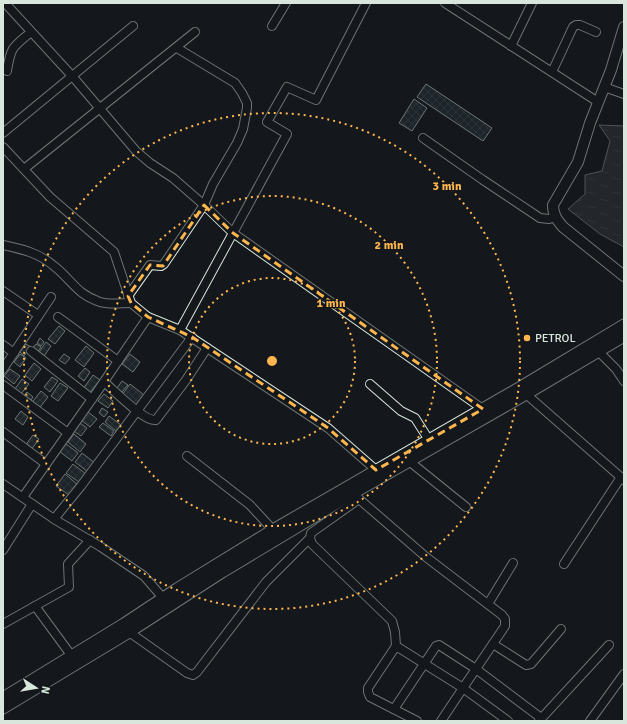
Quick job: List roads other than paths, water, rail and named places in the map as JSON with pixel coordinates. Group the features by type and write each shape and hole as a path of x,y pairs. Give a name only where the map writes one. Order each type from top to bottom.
{"highway":[{"path":"4,694 124,624 163,598 180,593 409,461 624,325"},
{"path":"3,708 129,632 180,593 273,530 354,492 376,470 429,440 486,411 526,394 624,336"}],"main road":[{"path":"624,27 590,123 578,162 553,205 555,217 563,227 624,276"}],"street":[{"path":"5,3 73,77 136,151 173,178 204,204 234,233 486,411"},
{"path":"272,26 286,3"},
{"path":"180,330 287,134 267,122 287,87 316,100 366,3"},
{"path":"445,3 598,102"},
{"path":"511,46 532,3"},
{"path":"552,72 573,26 580,25 596,32"},
{"path":"3,133 73,77 133,26"},
{"path":"7,71 9,54 14,46 32,32"},
{"path":"24,169 196,32"},
{"path":"130,300 150,265 153,264 161,266 164,264 204,204 213,184 237,143 246,115 247,103 236,83 177,48"},
{"path":"604,87 624,94"},
{"path":"423,138 540,218 549,219 555,217"},
{"path":"3,147 50,197 114,252 130,300 148,317 180,330 328,428 376,470"},
{"path":"3,245 40,256 54,266 81,293 92,298 102,302 130,300"},
{"path":"3,291 38,315"},
{"path":"3,369 51,297"},
{"path":"23,497 148,317"},
{"path":"58,318 118,361"},
{"path":"54,519 81,486 192,338"},
{"path":"3,345 14,353"},
{"path":"104,382 136,411 150,420 156,420 186,380 207,348"},
{"path":"31,351 92,399"},
{"path":"598,351 616,369 624,381"},
{"path":"370,384 401,411 415,418 429,440"},
{"path":"3,385 68,433"},
{"path":"526,394 622,478 564,564"},
{"path":"3,432 46,464"},
{"path":"187,456 250,504 273,530"},
{"path":"409,461 466,507"},
{"path":"3,484 54,519 90,540 144,576 163,598"},
{"path":"129,632 187,673 193,674 197,672 266,582 310,538 311,533 354,492 426,558 488,604 505,619 505,626 441,721"},
{"path":"3,550 32,504"},
{"path":"310,538 312,544 392,621 395,632 396,646 368,688 368,692 370,697 417,721"},
{"path":"3,624 69,587 68,564 90,540"},
{"path":"488,604 513,563"},
{"path":"35,606 71,656"},
{"path":"493,644 526,665 529,665 561,629"},
{"path":"394,709 436,646 441,645 476,669 540,720 609,645"},
{"path":"396,646 463,688 508,721"},
{"path":"590,721 624,674"}],"water":[{"path":"599,125 624,126 624,247 600,234 568,209 585,194 585,175 602,171 610,141"}],"place":[{"name":"PETROL","path":"527,338"}]}
